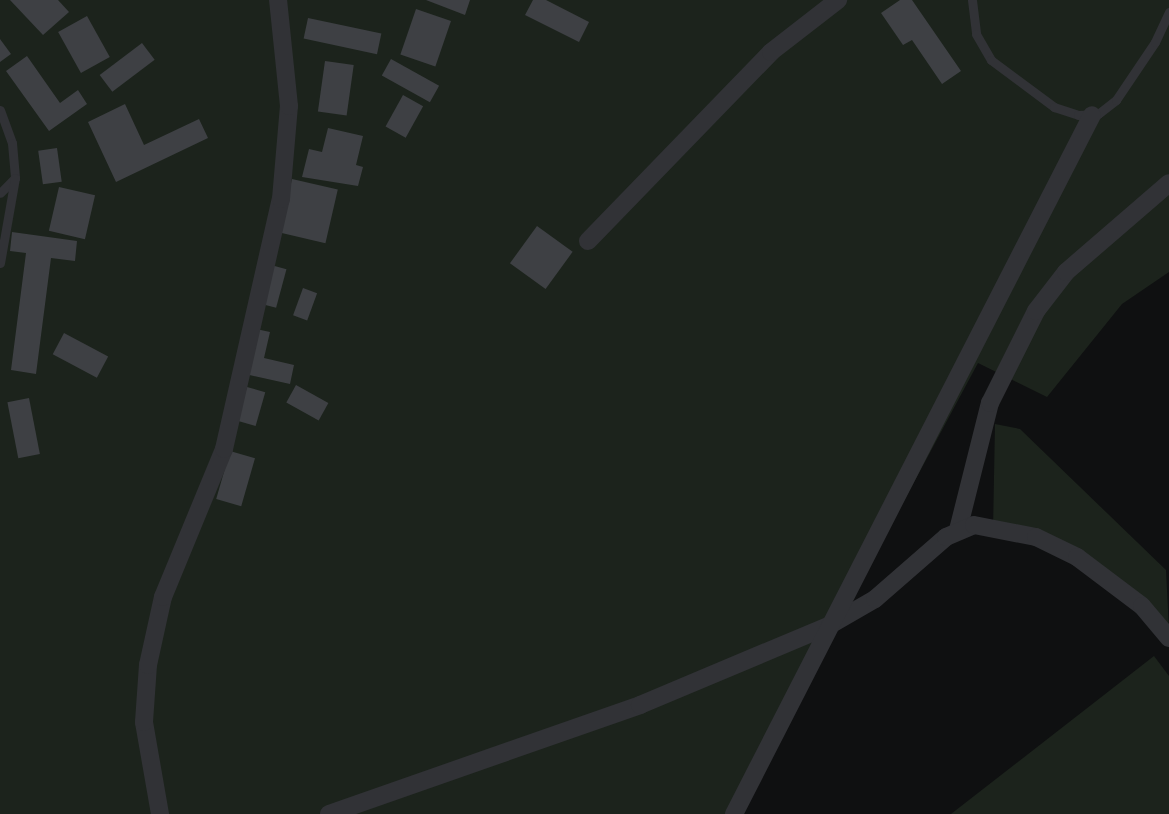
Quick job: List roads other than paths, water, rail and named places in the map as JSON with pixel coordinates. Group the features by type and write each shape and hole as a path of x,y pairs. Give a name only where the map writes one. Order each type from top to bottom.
{"street":[{"path":"160,814 144,723 148,665 163,597 224,448 281,199 289,106 278,0"},
{"path":"588,241 771,52 838,0"},
{"path":"734,814 1092,115"},
{"path":"958,530 990,403 1036,311 1066,272 1169,183"},
{"path":"329,814 640,705 830,625 868,604 958,530 989,525 1058,546 1118,585 1169,638"}],"lane":[{"path":"972,0 976,34 991,60 1054,107 1092,115 1116,100 1155,42 1169,12"},
{"path":"0,110 12,143 15,178 0,263"},
{"path":"0,194 15,178"}]}
